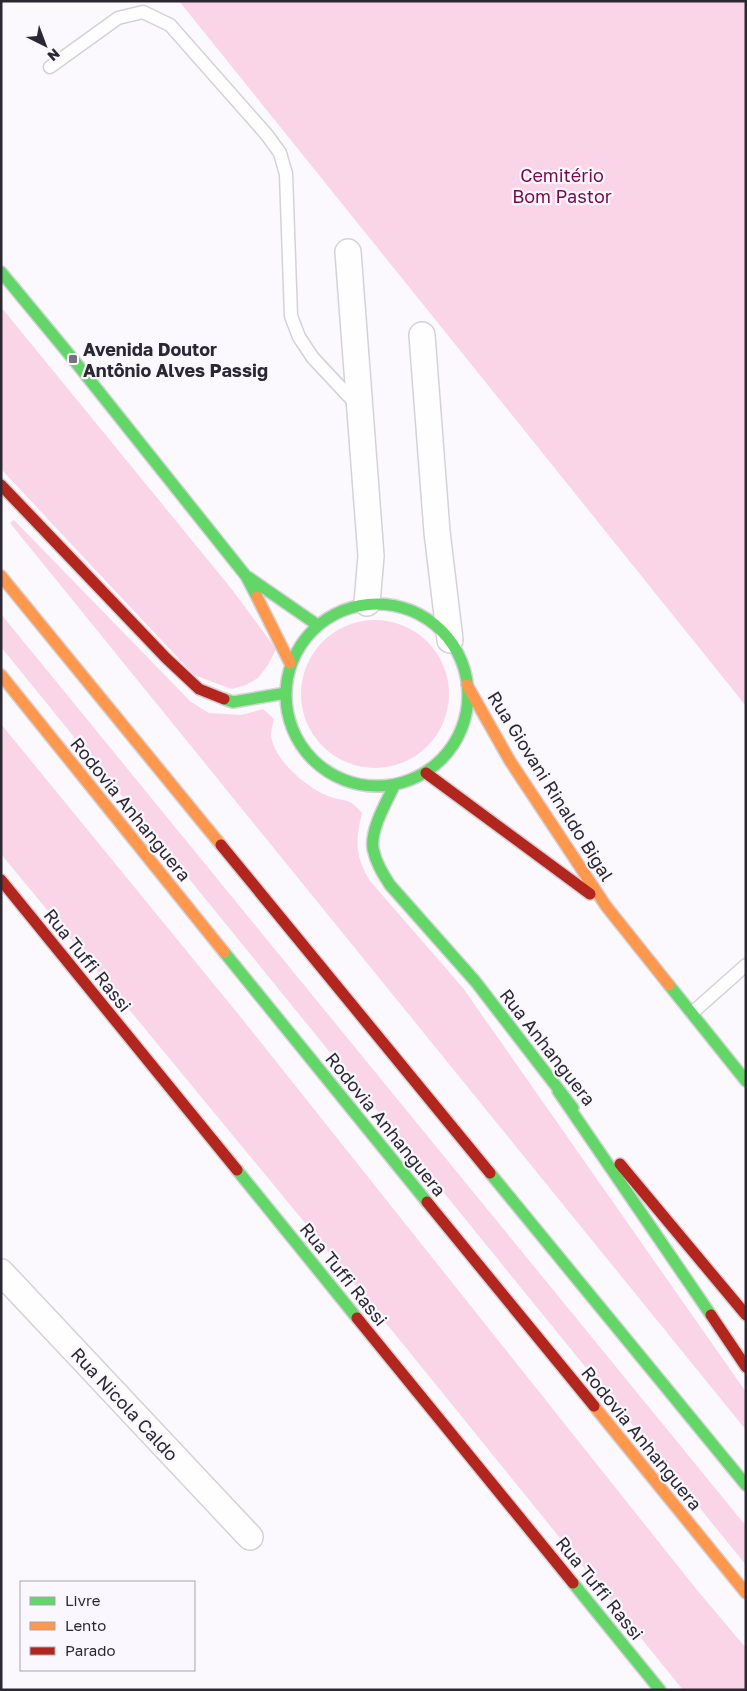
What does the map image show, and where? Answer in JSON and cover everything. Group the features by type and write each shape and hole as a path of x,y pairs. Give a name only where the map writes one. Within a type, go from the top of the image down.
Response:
{"main road":[{"path":"1,272 79,366 246,576 290,663"},
{"path":"1,485 166,658 199,689 233,702 286,693"},
{"path":"1,576 746,1485"},
{"path":"246,576 316,624"},
{"path":"367,603 398,605 427,618 450,640 461,661 467,685 466,710 459,735 446,756 426,773 408,783 394,786 360,785 330,773 306,753 291,725 286,693 290,663 301,642 316,624 342,608 367,603"},
{"name":"Rodovia Anhanguera","path":"1,675 746,1593"},
{"name":"Rua Giovani Rinaldo Bigal","path":"467,685 510,761 606,906 746,1081"},
{"name":"Rua Giovani Rinaldo Bigal","path":"426,773 606,906"},
{"name":"Rua Anhanguera","path":"394,786 376,827 373,848 379,867 390,886 474,981 558,1091 746,1314"},
{"name":"Rua Tuffi Rassi","path":"2,882 660,1690"},
{"path":"558,1091 746,1367"}],"street":[{"path":"348,252 371,556 367,603"},
{"path":"422,336 437,532 450,640"},
{"name":"Rua Nicola Caldo","path":"1,1272 250,1537"}],"lane":[{"path":"50,67 118,18 143,12 170,25 268,135 280,153 286,174 291,316 298,337 313,358 360,408"},
{"path":"692,1013 746,965"}],"green space":[{"name":"Cemitério Bom Pastor","path":"179,1 746,1 746,706"},
{"path":"1,307 230,587 276,649 268,665 258,678 246,685 232,689 194,675 1,469"},
{"path":"14,520 191,702 209,713 241,715 263,709 274,719 271,735 273,744 284,763 292,772 320,792 350,802 358,808 362,813 358,832 359,856 370,881 463,988 746,1392 746,1430 10,523"},
{"path":"1,614 746,1526 746,1565 1,647"},
{"path":"375,620 403,626 427,642 443,666 449,694 443,722 427,746 403,762 375,768 347,762 323,746 307,722 301,694 307,666 323,642 347,626"},
{"path":"1,724 239,1015 697,1590 746,1648 746,1690 683,1690 305,1223 1,854"}],"traffic: fast":[{"path":"1,272 246,576 257,597"},
{"path":"248,577 316,624"},
{"path":"386,604 412,611 428,619 447,637 461,660 468,686 468,695 468,704 461,730 453,746 435,765 428,771 403,782 386,786 368,786 342,779 326,771 301,746 293,730 288,713 286,686 293,660 301,644 326,619 342,611 359,606 386,604"},
{"path":"224,699 233,702 286,693"},
{"path":"394,786 379,817 374,834 374,854 382,872 390,885 475,981 573,1108"},
{"path":"224,952 427,1202"},
{"path":"669,985 746,1081"},
{"path":"558,1091 711,1315"},
{"path":"237,1170 357,1318"},
{"path":"490,1173 746,1485"},
{"path":"573,1583 660,1690"}],"traffic: slow":[{"path":"1,576 221,845"},
{"path":"257,597 290,663"},
{"path":"1,675 224,952"},
{"path":"467,685 510,761 606,906 669,985"},
{"path":"594,1406 746,1593"}],"traffic: jam":[{"path":"1,485 166,658 199,689 224,699"},
{"path":"426,773 590,894"},
{"path":"221,845 490,1173"},
{"path":"1,880 237,1170"},
{"path":"620,1164 746,1315"},
{"path":"427,1202 594,1406"},
{"path":"711,1315 746,1367"},
{"path":"357,1318 573,1583"}],"place":[{"name":"Avenida Doutor Antônio Alves Passig","path":"73,359"}]}
